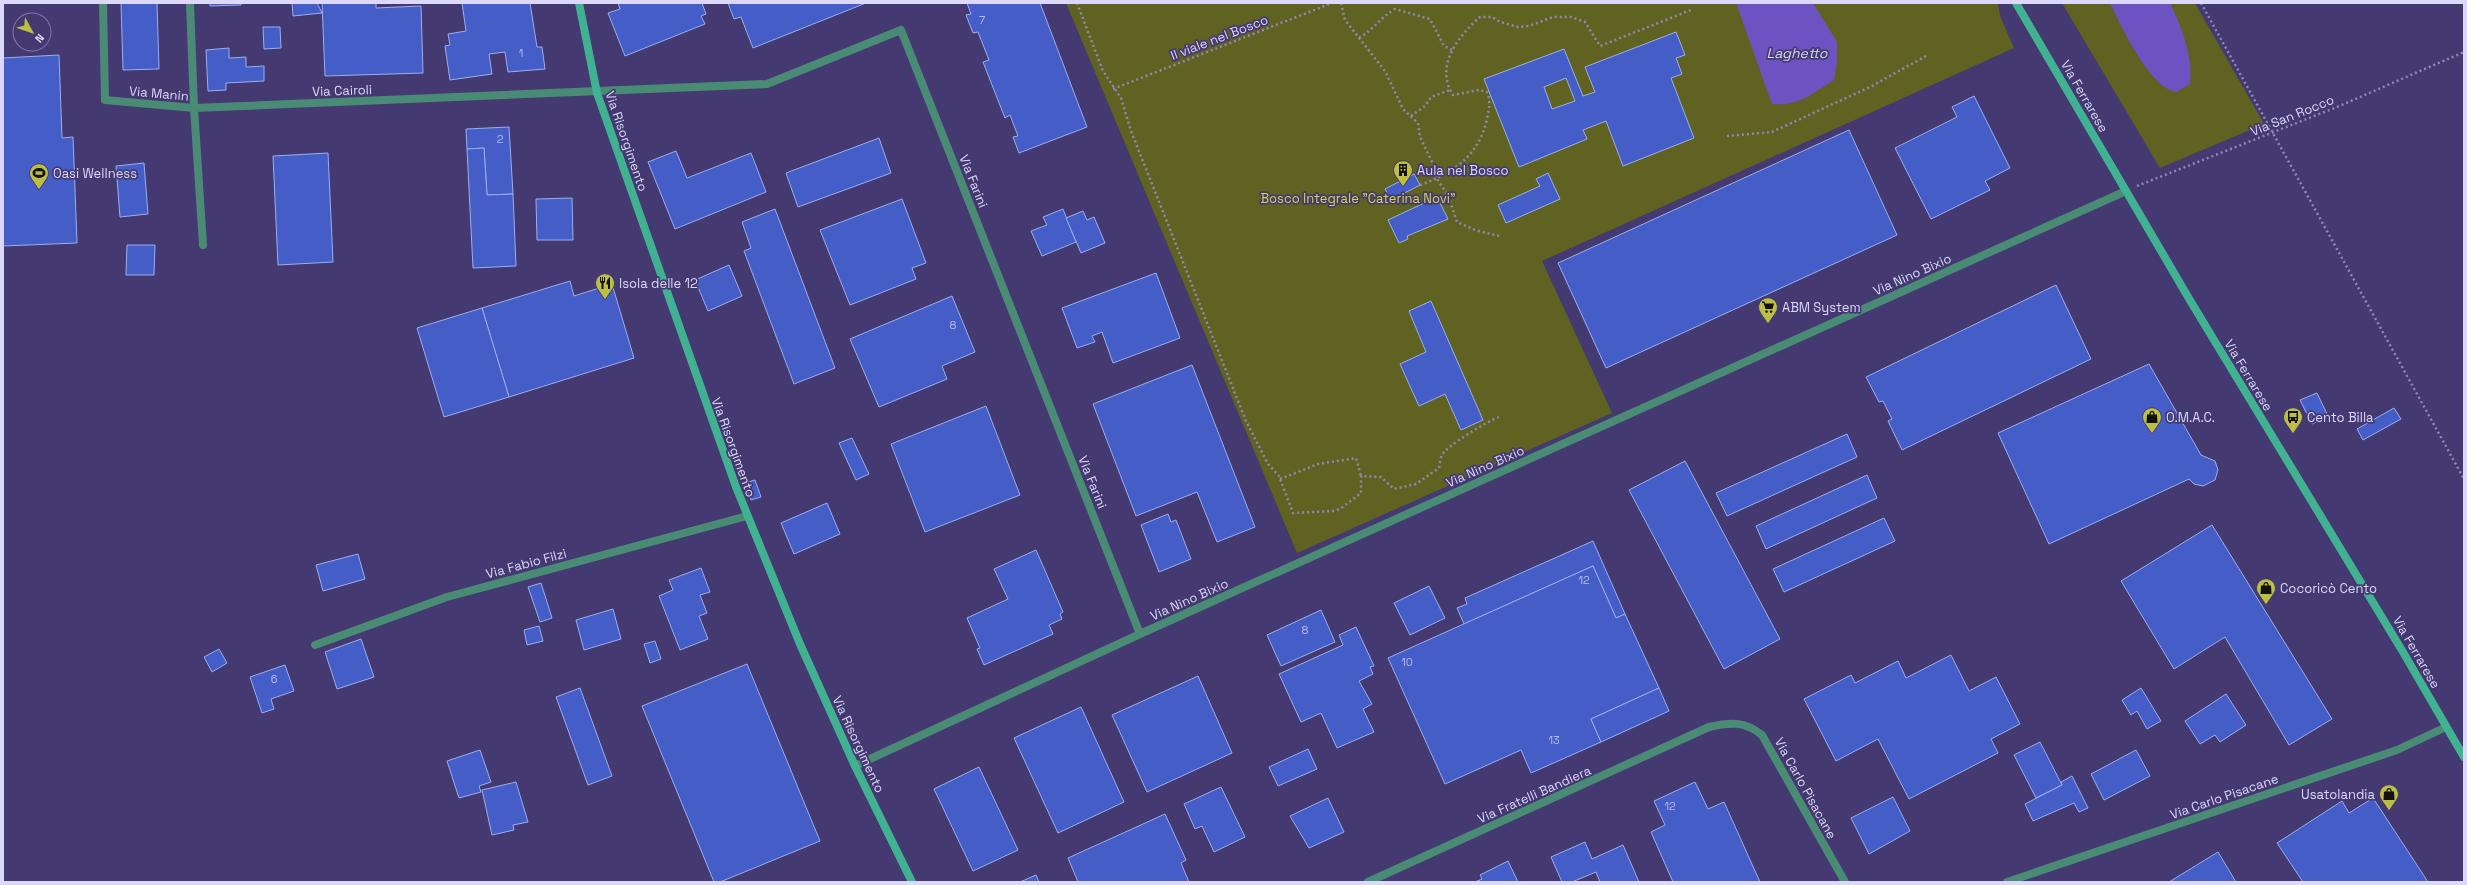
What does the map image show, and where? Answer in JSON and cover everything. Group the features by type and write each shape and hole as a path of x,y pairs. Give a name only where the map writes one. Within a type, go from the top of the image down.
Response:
{"street":[{"name":"Via Manin","path":"103,3 105,100 194,108 204,245"},
{"path":"190,3 194,108"},
{"name":"Via Risorgimento","path":"579,3 597,93 747,516 800,644 855,766 912,882"},
{"name":"Via Ferrarese","path":"2016,3 2126,191 2464,758"},
{"name":"Via Farini","path":"597,93 767,84 901,30 1140,634"},
{"name":"Via Cairoli","path":"194,108 597,93"},
{"name":"Via Nino Bixio","path":"855,766 1140,634 2126,191"},
{"name":"Via Fabio Filzi","path":"315,645 447,597 747,516"},
{"name":"Via Carlo Pisacane","path":"1709,727 1736,723 1747,725 1762,735 1844,882"},
{"name":"Via Fratelli Bandiera","path":"1368,882 1709,727"},
{"name":"Via Carlo Pisacane","path":"2007,882 2397,750 2446,727"}],"path":[{"path":"1077,3 1103,71 1113,89 1121,98 1131,131 1246,421 1268,464 1280,479 1293,513 1313,513 1340,509 1361,493 1361,476 1356,458 1318,464 1280,479"},
{"name":"Il viale nel Bosco","path":"1113,89 1332,3"},
{"path":"1341,3 1345,20 1385,71 1403,109 1418,123 1420,138 1433,164 1437,179 1448,195 1457,222 1475,230 1499,236"},
{"path":"2201,3 2464,480"},
{"path":"1359,38 1370,32 1381,18 1396,9 1430,19 1444,46 1452,50"},
{"path":"1420,185 1437,179 1460,166 1472,152 1486,124 1490,102 1487,92 1479,90 1452,95 1447,64 1457,41 1480,17 1492,17 1500,22 1518,27 1529,26 1553,17 1571,17 1585,22 1600,46 1691,10"},
{"name":"Via San Rocco","path":"2126,191 2274,133 2464,52"},
{"path":"1727,136 1772,132 1870,87 1926,56"},
{"path":"1411,116 1425,106 1431,98 1450,90"},
{"path":"1361,476 1381,477 1394,489 1416,484 1440,468 1442,455 1448,448 1487,420 1498,417"}],"green space":[{"name":"Bosco Integrale \"Caterina Novi\"","path":"1066,3 1998,3 2000,16 2014,48 1542,261 1612,413 1297,553"},
{"path":"2062,3 2195,3 2264,124 2160,168"}],"water":[{"name":"Laghetto","path":"1736,3 1813,3 1837,42 1837,62 1834,80 1798,101 1772,104"},
{"path":"2110,3 2170,3 2186,42 2190,63 2190,84 2176,92 2166,88 2156,79 2146,68 2137,54"}],"building":[{"path":"121,3 157,3 159,69 123,70"},
{"path":"210,3 241,3 241,5 210,6"},
{"path":"292,3 317,3 322,13 293,16"},
{"path":"322,3 376,3 376,8 421,6 423,73 325,76"},
{"path":"462,3 530,3 537,47 542,47 545,69 508,72 505,52 489,54 492,74 450,80 445,46 450,45 448,34 466,31"},
{"path":"618,3 702,3 706,14 701,16 705,24 625,56 608,13 620,9"},
{"path":"728,3 866,3 753,48 741,17 734,19"},
{"path":"967,3 1040,3 1087,127 1019,153 1013,137 1018,136 1010,115 1005,118 983,62 989,60 978,32 973,33 966,15 971,14"},
{"path":"263,27 280,27 281,48 264,49"},
{"path":"1676,32 1685,55 1676,58 1682,74 1671,78 1694,138 1623,166 1606,121 1583,130 1587,139 1519,167 1484,79 1564,49 1583,96 1595,92 1585,67","holes":["1566,78 1575,101 1552,109 1544,87"]},
{"path":"229,48 229,58 246,57 246,67 264,66 264,81 226,83 226,90 208,91 206,50"},
{"name":"Oasi Wellness","path":"59,55 62,138 73,137 77,243 3,246 3,58"},
{"path":"1974,96 2010,168 1985,181 1990,190 1931,219 1895,148 1957,117 1952,107"},
{"path":"509,127 513,194 487,195 484,148 467,149 466,129"},
{"path":"1849,130 1897,235 1606,368 1558,263"},
{"path":"879,138 891,173 798,207 786,173"},
{"path":"484,148 487,195 513,194 516,266 473,268 467,149"},
{"path":"676,151 687,178 751,153 766,192 675,229 648,162"},
{"path":"328,153 333,262 278,265 273,156"},
{"path":"144,163 148,214 120,217 116,166"},
{"path":"1548,173 1560,199 1506,223 1498,205 1540,186 1536,179"},
{"name":"Aula nel Bosco","path":"1414,174 1420,185 1391,200 1385,189"},
{"path":"1437,197 1448,219 1407,236 1408,239 1399,243 1388,220"},
{"path":"572,198 573,240 537,240 536,199"},
{"path":"902,199 926,263 912,268 916,279 850,305 820,230"},
{"path":"775,209 835,368 794,384 744,251 751,248 742,222"},
{"path":"1063,209 1076,242 1042,256 1031,231 1047,225 1043,217"},
{"path":"1083,211 1087,220 1094,217 1105,243 1081,253 1066,218"},
{"path":"127,245 155,245 154,275 126,275"},
{"path":"729,265 742,296 708,311 695,280"},
{"path":"1156,273 1180,338 1113,363 1102,332 1092,336 1095,342 1077,348 1062,308"},
{"path":"570,281 574,296 612,284 634,358 509,397 482,308"},
{"path":"2056,285 2091,359 1902,450 1888,421 1892,419 1883,401 1879,402 1866,377"},
{"path":"952,296 975,352 942,366 947,379 879,407 850,339"},
{"path":"1431,301 1483,420 1461,430 1445,394 1419,406 1400,364 1426,352 1409,311"},
{"path":"482,308 509,397 444,417 417,328"},
{"path":"2149,364 2201,455 2215,461 2218,470 2215,480 2203,486 2194,484 2189,479 2049,544 1998,433"},
{"path":"1192,365 1255,527 1217,542 1197,492 1136,516 1093,404"},
{"path":"2317,393 2328,416 2312,424 2300,400"},
{"path":"986,406 1020,495 925,532 891,444"},
{"path":"2394,408 2401,419 2363,440 2357,429"},
{"path":"1847,434 1857,457 1727,516 1716,493"},
{"path":"852,438 869,474 856,480 839,443"},
{"path":"1685,461 1780,639 1724,669 1629,490"},
{"path":"1867,475 1877,498 1766,549 1756,526"},
{"path":"755,480 761,497 751,500 745,483"},
{"path":"827,503 840,534 794,554 781,523"},
{"path":"1168,514 1171,522 1176,520 1191,559 1159,572 1141,525"},
{"path":"1884,518 1895,541 1784,592 1773,569"},
{"path":"2212,525 2332,719 2289,745 2225,637 2174,669 2121,581"},
{"path":"1593,541 1625,614 1616,618 1593,566 1464,624 1457,608 1467,604 1465,598"},
{"path":"1036,550 1063,612 1060,614 1062,619 1049,625 1053,634 984,665 977,649 980,648 967,618 1008,599 994,569"},
{"path":"358,554 365,579 323,591 316,565"},
{"path":"1593,566 1616,618 1625,614 1659,688 1591,719 1601,742 1531,773 1521,750 1445,784 1388,658"},
{"path":"701,568 710,592 700,595 707,613 699,616 708,639 680,650 659,596 673,590 669,580"},
{"path":"541,583 552,618 540,622 528,587"},
{"path":"1429,586 1445,618 1410,635 1394,603"},
{"path":"613,609 621,639 584,650 576,620"},
{"path":"1321,610 1335,642 1281,666 1267,635"},
{"path":"539,626 543,641 527,645 524,630"},
{"path":"1356,627 1374,666 1370,667 1373,674 1359,681 1372,704 1363,709 1374,732 1337,748 1321,713 1301,722 1279,674 1343,645 1339,635"},
{"path":"361,639 374,677 337,689 325,652"},
{"path":"655,641 661,659 650,663 644,644"},
{"path":"219,649 227,663 212,672 204,657"},
{"path":"1951,655 1969,691 1996,677 2020,724 1991,739 1998,753 1909,799 1878,739 1836,761 1804,699 1851,675 1855,683 1898,661 1906,678"},
{"path":"747,664 820,841 720,882 714,882 642,706"},
{"path":"285,665 294,691 271,699 274,709 262,713 250,677"},
{"path":"1198,676 1232,753 1147,792 1112,715"},
{"path":"580,688 612,776 588,785 556,697"},
{"path":"1659,688 1669,711 1601,742 1591,719"},
{"path":"2141,688 2161,721 2147,729 2137,711 2131,715 2122,700"},
{"path":"2226,694 2246,725 2220,742 2215,735 2200,744 2185,721"},
{"path":"1081,707 1124,802 1058,833 1014,738"},
{"path":"2040,742 2062,785 2036,798 2014,755"},
{"path":"1308,749 1317,769 1278,786 1269,767"},
{"path":"480,750 491,782 479,786 481,792 459,798 447,761"},
{"path":"2136,750 2150,776 2104,800 2091,774"},
{"path":"979,767 1018,850 973,871 934,789"},
{"path":"2072,776 2088,808 2079,812 2074,803 2033,821 2025,804 2062,785 2061,782"},
{"path":"516,782 528,822 513,825 514,830 492,835 482,790"},
{"path":"1695,782 1708,809 1724,802 1760,882 1673,882 1651,832 1665,825 1654,801"},
{"path":"1221,787 1245,837 1214,852 1202,826 1195,829 1184,804"},
{"path":"1893,797 1910,831 1869,854 1851,818"},
{"path":"1328,798 1344,832 1309,848 1290,816"},
{"path":"2373,798 2428,882 2303,882 2277,843 2342,801 2349,813"},
{"path":"1165,814 1186,860 1181,863 1189,882 1078,882 1068,858"},
{"path":"1585,842 1592,859 1623,845 1639,882 1600,882 1596,872 1572,882 1562,882 1551,857"},
{"path":"2218,852 2236,882 2169,882"},
{"path":"1508,861 1518,882 1475,882 1482,879 1480,875"},
{"path":"1036,875 1039,882 1020,882"}],"place":[{"name":"Aula nel Bosco","path":"1403,187"},
{"name":"Oasi Wellness","path":"39,190"},
{"name":"Isola delle 12","path":"605,300"},
{"name":"ABM System","path":"1768,324"},
{"name":"O.M.A.C.","path":"2152,434"},
{"name":"Cento Billa","path":"2293,434"},
{"name":"Cocoricò Cento","path":"2266,605"},
{"name":"Usatolandia","path":"2389,811"}]}
